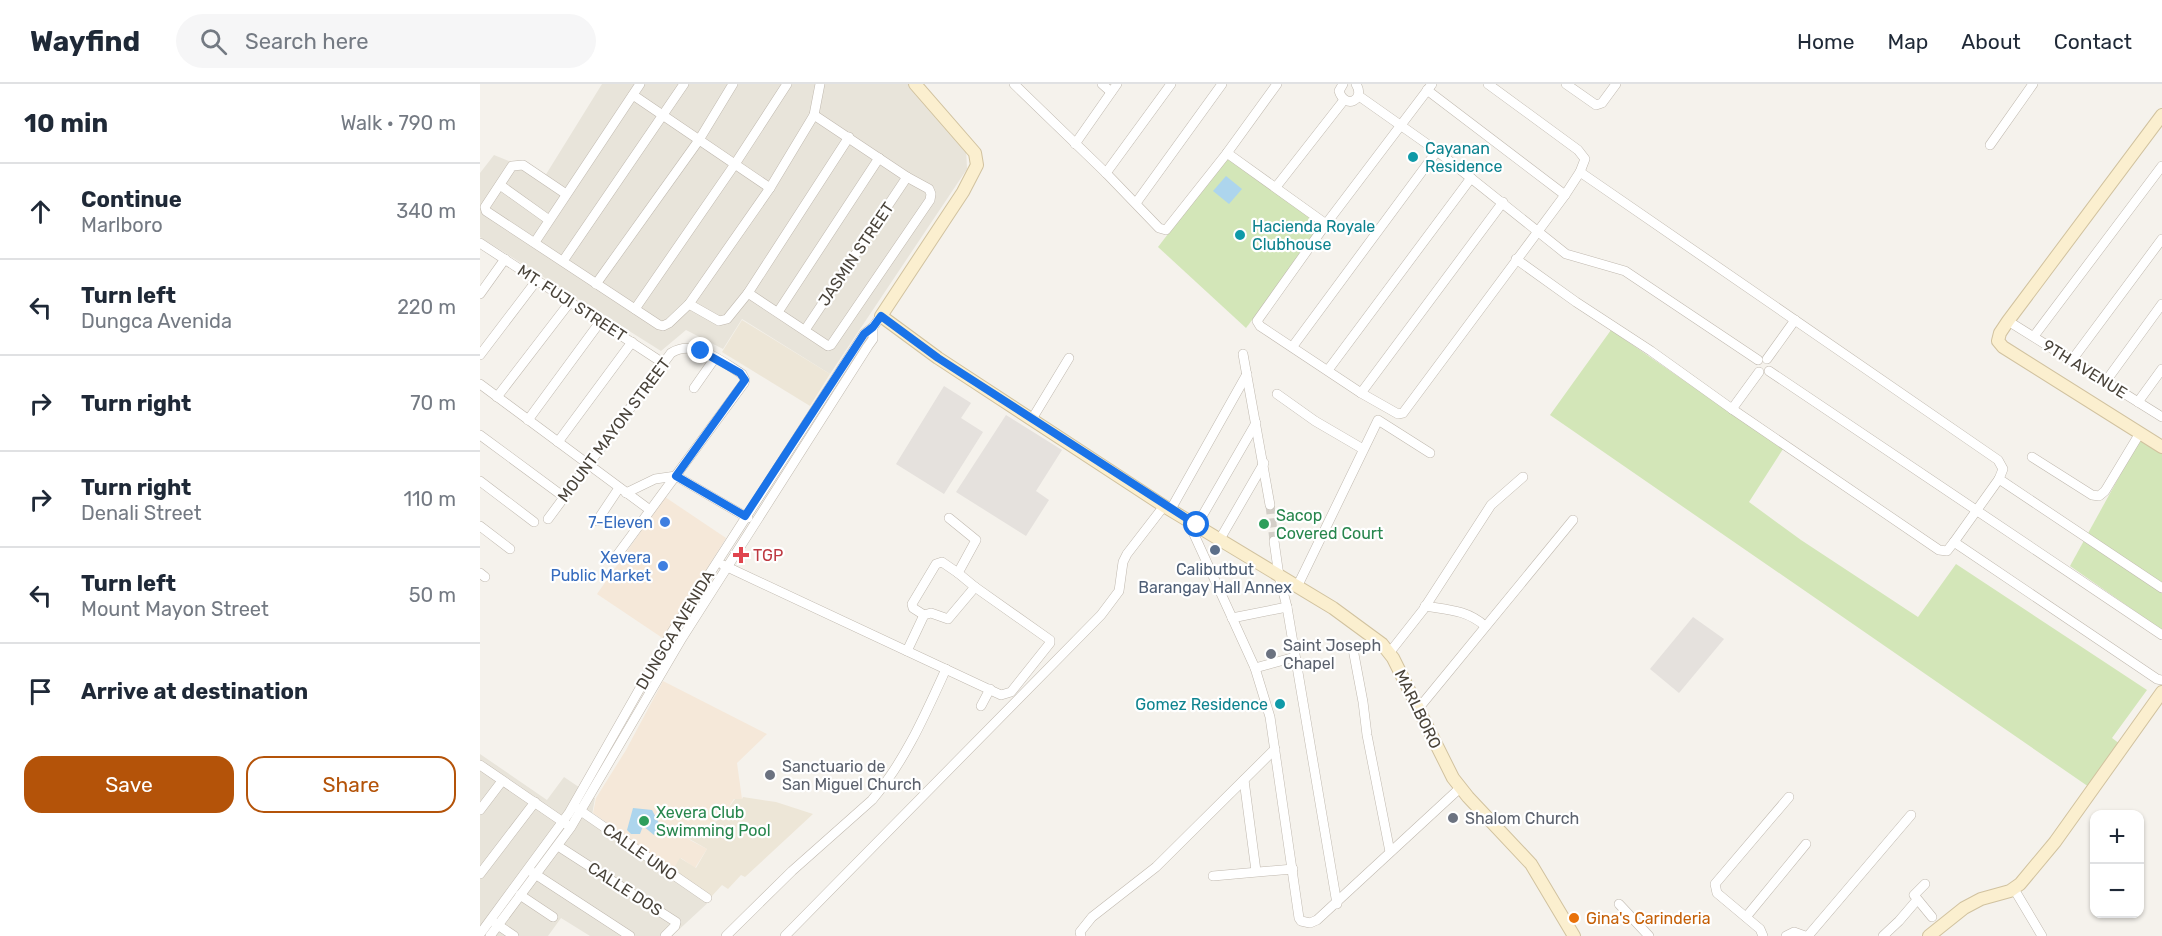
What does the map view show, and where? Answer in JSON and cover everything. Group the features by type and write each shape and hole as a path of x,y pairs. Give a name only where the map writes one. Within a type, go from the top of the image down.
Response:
{"street":[{"path":"535,242 640,84"},
{"path":"563,261 684,84"},
{"path":"596,284 699,140 733,84"},
{"path":"635,309 735,165 787,84"},
{"path":"566,194 523,165 518,164 512,166 485,207 486,211 663,326 689,304 770,188 814,115 820,84"},
{"path":"881,316 963,192 977,165 975,153 915,84"},
{"path":"1014,84 1106,172 1159,228 1166,230 1227,153 1277,84"},
{"path":"1075,144 1114,88 1102,84"},
{"path":"1106,172 1171,84"},
{"path":"1136,203 1222,84"},
{"path":"1356,84 1359,96"},
{"path":"1488,84 1583,154 1585,159 1580,172 1564,195 1403,413 1395,413 1361,393 1260,326 1257,321 1326,224 1430,87 1564,195"},
{"path":"1566,84 1596,105 1602,103 1616,84"},
{"path":"1990,145 2033,84"},
{"path":"1340,85 1339,91 1344,100"},
{"path":"633,95 770,188"},
{"path":"1344,100 1352,101 1359,96"},
{"path":"1359,96 1437,151 1566,254 1625,271 1763,360"},
{"path":"1276,187 1344,100"},
{"path":"748,293 828,346 832,344 930,200 932,194 929,189 907,177 814,115"},
{"path":"2162,115 2008,321 1998,338 2000,345 2162,447"},
{"path":"689,304 723,321 748,293 849,137"},
{"path":"1293,346 1437,151"},
{"path":"1227,153 1326,224"},
{"path":"778,312 879,158"},
{"path":"2034,336 2162,166"},
{"path":"1516,259 1651,351 1732,410 1939,550 1947,551 1999,479 2003,469 1998,460 1580,172"},
{"name":"JASMIN STREET","path":"805,330 907,177"},
{"path":"1328,370 1471,178"},
{"path":"500,185 549,220"},
{"path":"1361,393 1503,202"},
{"path":"2072,360 2162,239"},
{"name":"MT. FUJI STREET","path":"480,243 663,363"},
{"path":"480,294 505,259"},
{"path":"480,355 537,280"},
{"path":"497,397 570,302"},
{"path":"2106,381 2162,304"},
{"name":"DUNGCA AVENIDA","path":"480,934 520,895 531,872 558,846 567,824 672,632 864,334 881,316"},
{"name":"MARLBORO","path":"881,316 938,358 1168,508 1333,608 1382,644 1390,652 1460,788 1532,864 1574,936"},
{"path":"1795,320 1756,367 2162,634"},
{"name":"9TH AVENUE","path":"2008,321 2162,417"},
{"path":"528,420 600,322"},
{"name":"DUNGCA AVENIDA","path":"576,808 727,566 873,339 873,327"},
{"path":"558,442 632,342"},
{"name":"MOUNT MAYON STREET","path":"548,519 671,353 682,349 697,349 742,374 745,380 676,476"},
{"path":"1243,354 1270,505"},
{"path":"694,388 715,358"},
{"path":"1032,419 1069,358"},
{"path":"2138,402 2162,369"},
{"path":"1732,410 1764,371"},
{"path":"785,936 1101,615 1119,591 1123,562 1127,554 1168,508 1247,374"},
{"path":"480,384 622,491 651,510"},
{"path":"1277,394 1315,421 1363,449"},
{"path":"1297,587 1378,420 1430,453"},
{"path":"1256,423 1192,522 1255,668 1270,717 1301,921 1310,923 1317,920 1337,904 1460,788"},
{"path":"2032,457 2096,497 2105,490 2140,433"},
{"path":"480,435 564,497"},
{"path":"1220,539 1264,463"},
{"path":"618,554 676,476"},
{"path":"597,521 622,491 655,479 676,476 756,522"},
{"path":"1390,652 1425,606 1491,505 1523,477"},
{"path":"1999,479 2162,588"},
{"path":"480,481 534,522"},
{"path":"948,518 977,542 958,573"},
{"path":"1418,709 1573,520"},
{"path":"480,526 510,549"},
{"path":"1274,541 1337,904"},
{"path":"1953,542 2157,679 2162,680"},
{"path":"715,562 1001,694 1011,692 1050,643 1047,638 942,562 936,564 912,604 913,608 924,615 931,613 948,619 975,587"},
{"path":"1425,606 1464,612 1478,619 1485,626"},
{"path":"1232,618 1287,607"},
{"path":"907,651 924,615"},
{"path":"1353,649 1390,852"},
{"path":"1255,668 1295,657"},
{"path":"726,936 882,789 905,755 946,669"},
{"path":"981,706 990,689"},
{"path":"1929,936 1964,908 1981,899 2014,889 2055,842 2162,692"},
{"path":"1080,936 1080,932 1092,917 1156,867 1275,749"},
{"path":"480,765 567,824"},
{"path":"1244,780 1256,871"},
{"path":"480,810 502,781"},
{"path":"1763,936 1760,929 1717,893 1715,884 1789,797"},
{"path":"480,874 535,802"},
{"name":"CALLE UNO","path":"576,808 707,898"},
{"path":"1786,936 1794,932 1806,936 1911,815"},
{"name":"DUNGCA AVENIDA","path":"490,936 494,922 567,824"},
{"path":"1746,917 1806,844"},
{"name":"CALLE DOS","path":"558,846 676,922 665,936"},
{"path":"1213,876 1293,868"},
{"path":"531,872 630,936"},
{"path":"1925,884 1914,895 1932,917"},
{"path":"2014,889 2042,936"},
{"path":"520,895 553,917"},
{"path":"1883,936 1917,900"},
{"path":"1619,904 1649,936"},
{"path":"494,922 514,936"}],"shaded area":[{"path":"602,84 913,84 966,148 967,169 830,374 742,319 723,349 686,330 661,351 480,237 480,173 494,155 545,176"},
{"path":"742,320 830,374 810,406 722,352"},
{"path":"944,386 971,403 961,418 983,432 944,494 896,464"},
{"path":"1006,415 1062,450 1036,491 1049,500 1026,536 956,492"},
{"name":"Xevera Public Market","path":"665,497 726,538 664,639 597,594"},
{"path":"1693,617 1724,639 1679,693 1650,669"},
{"path":"663,681 767,734 737,763 742,799 734,799 721,818 708,825 692,825 686,838 707,849 695,868 681,858 673,869 593,813 596,798 626,750"},
{"path":"480,754 547,800 564,777 595,798 592,815 712,899 672,936 590,936 561,918 548,936 480,936"},
{"path":"743,797 776,802 813,814 745,877 741,875 728,889 722,885 711,897 673,869 680,858 696,868 707,849 686,837 693,825 709,826 721,818 735,799"}],"green space":[{"path":"1231,152 1326,223 1246,328 1158,247"},
{"path":"1611,330 1783,449 1749,502 1801,540 1918,617 1956,564 2147,690 2112,738 2120,744 2089,787 1550,415"},
{"path":"2141,437 2162,450 2162,630 2070,566"}],"water":[{"path":"1226,176 1242,189 1229,204 1213,191"},
{"name":"Xevera Club Swimming Pool","path":"633,808 652,810 660,825 654,835 643,826 640,834 631,834 627,830"}],"tunnel":[{"path":"1270,505 1274,541"}],"place":[{"name":"Cayanan Residence","path":"1413,157"},
{"name":"Hacienda Royale Clubhouse","path":"1240,235"},
{"name":"7-Eleven","path":"665,522"},
{"name":"Sacop Covered Court","path":"1264,524"},
{"name":"Calibutbut Barangay Hall Annex","path":"1215,550"},
{"name":"TGP","path":"741,555"},
{"name":"Xevera Public Market","path":"663,566"},
{"name":"Saint Joseph Chapel","path":"1271,654"},
{"name":"Gomez Residence","path":"1280,704"},
{"name":"Sanctuario de San Miguel Church","path":"770,775"},
{"name":"Shalom Church","path":"1453,818"},
{"name":"Xevera Club Swimming Pool","path":"644,821"},
{"name":"Gina's Carinderia","path":"1574,918"}],"route":[{"path":"701,351 740,373 745,380 676,476 745,516 864,334 881,316 938,358 1164,506 1197,525"}]}
